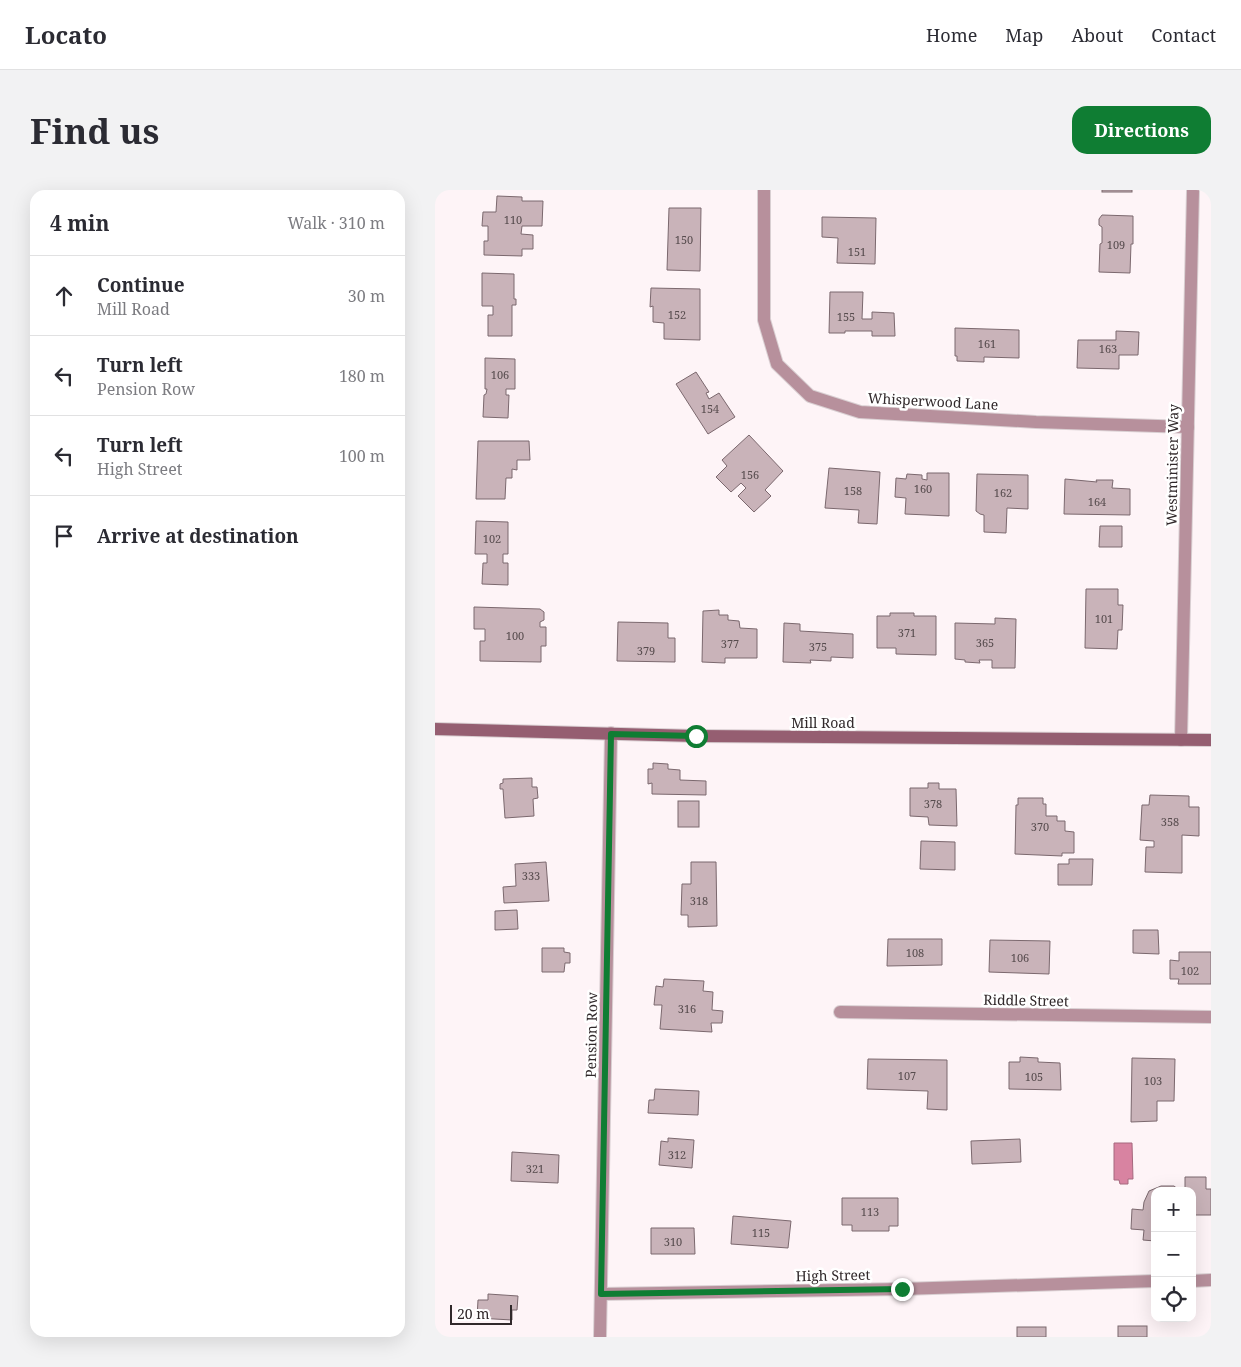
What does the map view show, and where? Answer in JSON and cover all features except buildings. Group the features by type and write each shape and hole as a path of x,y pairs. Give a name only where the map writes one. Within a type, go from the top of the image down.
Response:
{"street":[{"name":"Whisperwood Lane","path":"764,190 764,320 777,364 810,396 860,412 1036,422 1188,427"},
{"name":"Westminister Way","path":"1181,740 1193,190"},
{"name":"Mill Road","path":"435,729 611,734 1211,740"},
{"name":"Pension Row","path":"600,1337 611,734"},
{"name":"Riddle Street","path":"841,1012 1211,1017"},
{"path":"1196,1281 1211,1280"},
{"name":"High Street","path":"601,1294 902,1289 1151,1282"}],"shaded area":[{"path":"1114,1143 1132,1143 1133,1179 1128,1179 1128,1184 1120,1184 1119,1180 1114,1180"}],"route":[{"path":"696,736 611,734 601,1294 902,1289"}]}
